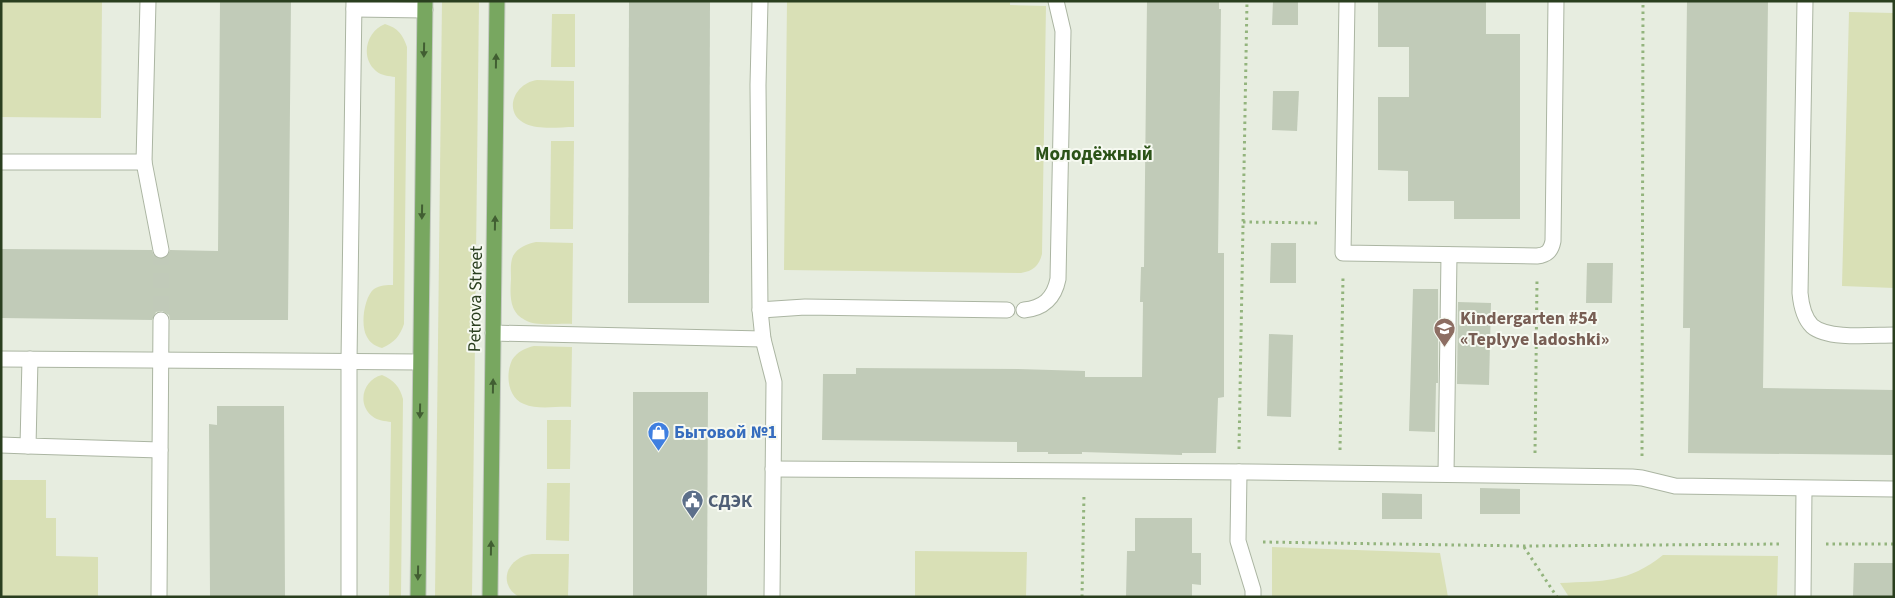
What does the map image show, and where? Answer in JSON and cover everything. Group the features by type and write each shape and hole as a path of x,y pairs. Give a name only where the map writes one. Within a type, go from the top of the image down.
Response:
{"main road":[{"name":"Petrova Street","path":"490,597 497,1"},
{"path":"418,597 425,6"}],"lane":[{"path":"148,1 144,162 161,250"},
{"path":"760,1 758,85 760,310 763,339 774,382 772,597"},
{"path":"1024,310 1034,309 1043,305 1051,298 1056,290 1058,280 1063,31 1056,1"},
{"path":"1347,1 1343,253 1538,256 1544,256 1549,252 1553,241 1556,1"},
{"path":"1805,1 1801,305 1806,318 1813,326 1823,332 1894,335"},
{"path":"349,597 349,362 354,5 425,6"},
{"path":"1,162 144,162"},
{"path":"1446,474 1449,255"},
{"path":"760,310 806,307 1007,310"},
{"path":"159,597 161,320"},
{"path":"494,333 763,339"},
{"path":"1,359 420,362"},
{"path":"28,446 30,359"},
{"path":"1,445 160,450"},
{"path":"773,469 1446,474 1642,478 1675,486 1894,489"},
{"path":"1239,472 1238,541 1253,590 1253,597"},
{"path":"1804,489 1804,597"}],"path":[{"path":"1239,472 1247,1"},
{"path":"1642,478 1643,1"},
{"path":"1243,222 1344,223"},
{"path":"1340,473 1343,253"},
{"path":"1534,476 1538,256"},
{"path":"1082,597 1085,471"},
{"path":"1238,541 1524,546 1894,544"},
{"path":"1524,546 1557,597"}],"green space":[{"path":"1,1 102,1 101,118 1,117"},
{"path":"442,1 479,1 472,597 435,597"},
{"path":"787,1 1010,1 1010,5 1046,6 1042,254 1035,267 1021,273 784,270"},
{"path":"1849,12 1894,13 1894,288 1842,286"},
{"path":"552,14 575,14 575,67 551,67"},
{"path":"385,24 399,32 407,47 404,324 396,339 382,348 373,344 368,339 364,326 364,312 368,298 374,289 393,285 395,77 383,75 376,71 371,66 367,52 367,45 373,32"},
{"path":"537,80 574,81 574,127 550,128 531,126 519,119 514,113 514,99 517,92 529,82"},
{"path":"551,141 574,141 573,229 550,229"},
{"path":"536,242 573,243 572,324 530,322 520,317 513,308 511,268 513,256 520,248"},
{"path":"534,346 572,347 571,407 529,406 514,397 509,385 509,372 512,360 522,351"},
{"path":"382,375 396,384 403,399 401,597 389,597 391,422 379,420 372,416 364,405 363,398 364,392 371,381"},
{"path":"547,420 571,420 570,469 547,469"},
{"path":"1,480 46,480 46,518 56,518 56,556 98,557 98,597 1,597"},
{"path":"547,483 570,483 569,541 546,540"},
{"path":"1272,547 1440,553 1448,597 1272,597"},
{"path":"915,551 1027,552 1026,597 915,597"},
{"path":"532,554 569,554 568,597 519,597 512,591 508,585 507,578 511,565 524,556"},
{"path":"1663,555 1778,556 1777,597 1569,597 1560,583 1615,579 1638,571"}],"building":[{"path":"220,1 291,1 288,320 170,320 169,315 162,311 156,312 152,320 1,318 1,249 152,250 154,256 162,259 167,257 170,250 218,251"},
{"path":"629,1 710,1 709,303 628,303"},
{"path":"1147,1 1219,1 1219,9 1221,9 1218,253 1224,253 1224,397 1218,398 1216,453 1182,453 1182,455 1082,452 1082,454 1048,454 1048,452 1017,452 1017,442 822,440 823,374 856,374 856,368 1018,369 1085,371 1085,377 1142,377 1143,302 1140,302 1141,267 1144,267"},
{"path":"1273,1 1298,1 1298,25 1272,25"},
{"path":"1378,1 1486,1 1486,34 1520,34 1520,219 1454,219 1454,201 1408,201 1408,171 1378,170 1378,97 1409,97 1409,47 1378,47"},
{"path":"1687,1 1768,1 1763,388 1894,390 1894,455 1688,453 1690,328 1683,328"},
{"path":"1273,91 1299,91 1297,131 1272,130"},
{"path":"1271,243 1296,243 1296,283 1270,283"},
{"path":"1587,263 1613,263 1612,303 1586,303"},
{"path":"1413,289 1438,289 1438,383 1436,383 1435,432 1409,431"},
{"path":"1458,302 1491,303 1489,385 1457,384"},
{"path":"1269,334 1293,335 1291,417 1267,416"},
{"path":"633,392 708,392 707,597 633,597"},
{"path":"217,406 284,406 285,597 210,597 209,424 217,425"},
{"path":"1480,488 1520,489 1520,514 1480,514"},
{"path":"1382,493 1422,494 1422,519 1382,519"},
{"path":"1135,518 1192,518 1192,553 1201,553 1201,585 1192,584 1192,597 1126,597 1127,551 1135,551"},
{"path":"1854,563 1894,563 1894,597 1853,597"}],"tunnel":[{"path":"161,250 161,320"}],"place":[{"name":"Kindergarten #54 «Teplyye ladoshki»","path":"1444,347"},
{"name":"Бытовой №1","path":"658,451"},
{"name":"СДЭК","path":"692,520"}],"district":[{"name":"Молодёжный","path":"1094,153"}]}
